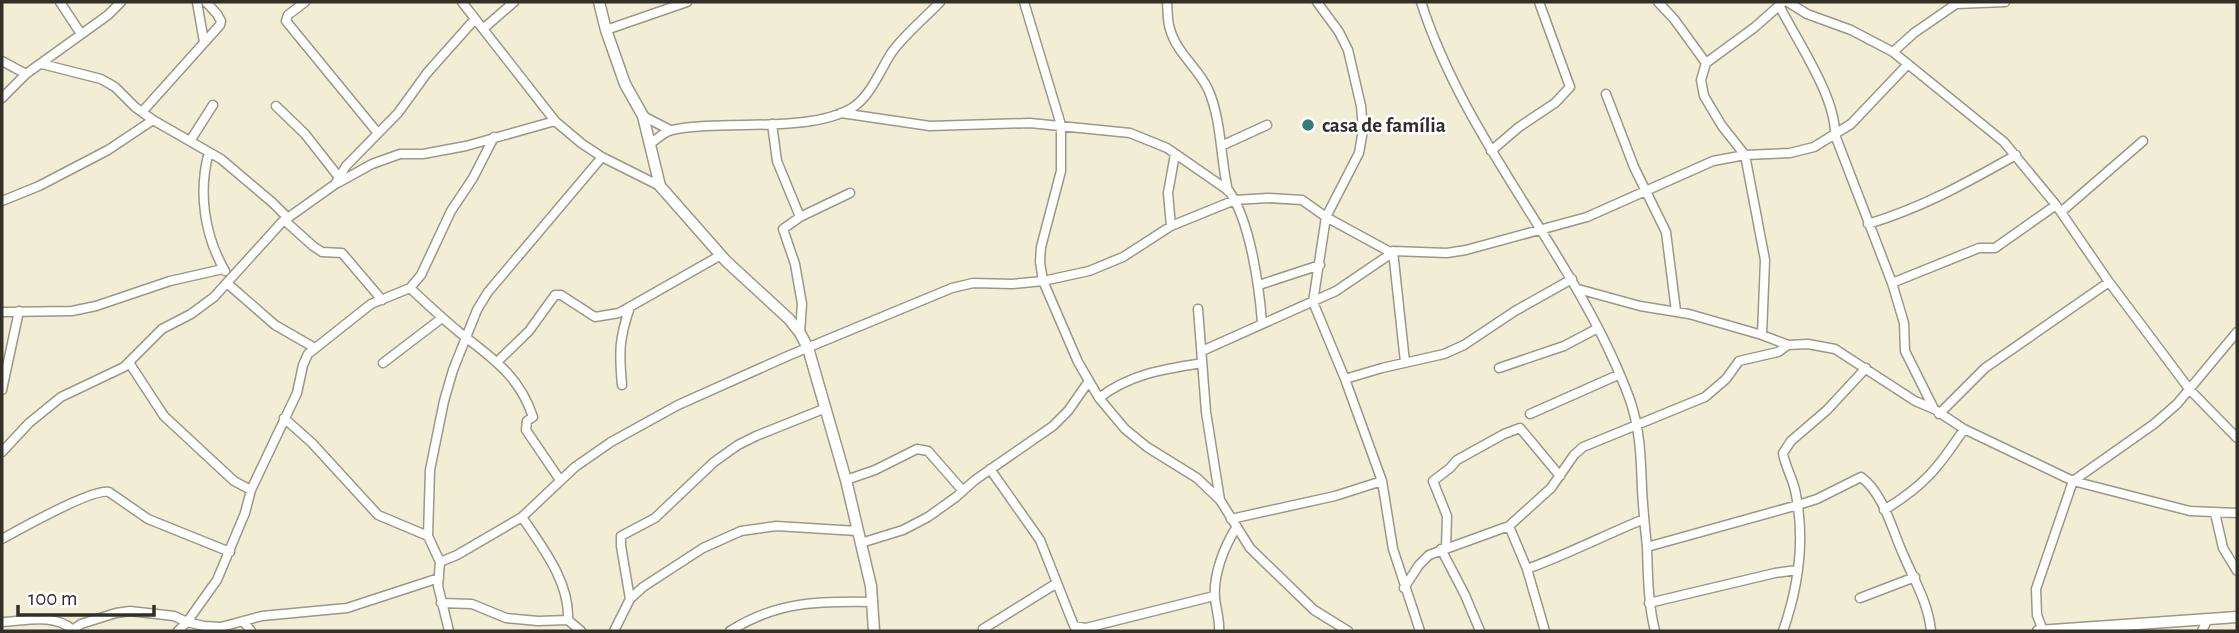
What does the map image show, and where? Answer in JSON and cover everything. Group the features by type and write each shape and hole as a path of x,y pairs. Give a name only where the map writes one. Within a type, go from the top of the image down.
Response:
{"street":[{"path":"60,2 81,34"},
{"path":"2,98 26,74 108,15 121,2"},
{"path":"186,2 194,2 205,41"},
{"path":"142,112 221,22 206,2"},
{"path":"305,2 288,15 286,22 377,132"},
{"path":"462,2 555,121 603,157 660,186 721,255 789,319 800,333 808,348 846,480 873,602 874,631"},
{"path":"484,28 514,2"},
{"path":"599,2 625,84 643,116 660,186"},
{"path":"606,30 687,2"},
{"path":"841,113 855,106 883,70 893,51 940,2"},
{"path":"1024,2 1061,125 1061,171 1041,247 1040,262 1043,282 1078,362 1099,398 1125,429 1147,447 1197,478 1220,500 1250,548 1314,610 1348,631"},
{"path":"1167,2 1170,28 1175,40 1207,87 1218,120 1221,161 1228,191"},
{"path":"1317,2 1339,32 1348,50 1361,106 1363,130 1359,153 1326,218 1313,302 1345,379 1382,481 1393,549 1420,631"},
{"path":"1421,2 1444,65 1491,151 1572,279 1598,328 1637,424 1649,603 1655,631"},
{"path":"1491,151 1519,127 1555,103 1570,87 1539,2"},
{"path":"1658,2 1674,19 1706,64"},
{"path":"1893,52 1914,33 1957,3 2005,2"},
{"path":"1762,335 1765,260 1745,155 1722,126 1704,96 1701,80 1706,64 1784,3"},
{"path":"1784,3 1851,30 1893,52 1987,127 2016,155 2058,208 2109,282 2190,390 2237,438"},
{"path":"1784,3 1827,99 1835,135 1892,283 1904,324 1905,351 1937,412"},
{"path":"334,185 346,166 398,113 427,73 475,19"},
{"path":"2,61 26,74"},
{"path":"41,64 101,79 115,87 153,120 209,152 273,203 285,219 313,246 322,252 342,253 382,300"},
{"path":"440,562 522,517 560,480 611,442 669,410 750,372 952,288 973,283 1043,282 1076,275 1106,265 1171,226 1235,200 1302,200 1326,218 1392,252 1447,253 1465,250 1587,217 1713,161 1745,155 1804,151 1835,135 1864,111 1908,64"},
{"path":"1606,94 1646,193 1666,232 1676,311"},
{"path":"190,141 213,105"},
{"path":"276,106 305,134 338,176"},
{"path":"650,144 670,130 772,124 841,113 930,126 1006,123 1061,125 1130,133 1175,153 1228,191 1235,200 1258,285 1262,322"},
{"path":"643,116 670,130"},
{"path":"2,201 39,186 108,150 153,120"},
{"path":"2,452 29,423 61,397 130,364 153,336 204,305 230,281 285,219 334,185 372,164 400,154 423,155 555,121"},
{"path":"772,124 777,161 800,217"},
{"path":"1221,146 1267,125"},
{"path":"178,631 217,580 245,513 251,490 297,393 308,354 371,304 410,288 421,275 450,211 478,170 494,138"},
{"path":"1892,283 1979,248 1995,248 2058,208 2143,141"},
{"path":"209,152 202,185 204,210 223,269 230,281 275,325 315,348"},
{"path":"1171,226 1169,179 1175,153"},
{"path":"1868,225 1939,198 2016,155"},
{"path":"449,631 441,603 440,562 428,536 430,470 444,401 466,337 488,292 603,157"},
{"path":"346,166 353,175"},
{"path":"800,333 802,304 795,264 783,230 800,217 850,192"},
{"path":"1202,351 1354,281 1392,252"},
{"path":"1392,252 1405,362"},
{"path":"498,361 529,331 555,295 561,295 595,317 619,313 721,255"},
{"path":"1258,285 1320,265"},
{"path":"2,312 72,311 96,306 170,281 223,269"},
{"path":"1345,379 1444,354 1464,345 1515,311 1572,279"},
{"path":"1937,412 1985,368 2109,282"},
{"path":"410,288 442,318 498,361 519,387 533,417 527,421 526,430 560,480"},
{"path":"1578,289 1640,306 1676,311 1788,345 1808,344 1835,349 1964,429 2073,481 2165,506 2215,513 2237,513"},
{"path":"622,386 620,336 630,307"},
{"path":"1198,309 1202,363 1220,500"},
{"path":"2,390 19,311"},
{"path":"383,363 442,318"},
{"path":"1499,368 1563,346 1598,328"},
{"path":"2237,332 2190,390 2154,424 2073,481 2036,589 2035,601 2041,631 2237,617"},
{"path":"1404,588 1429,555 1509,526 1551,488 1574,454 1583,447 1704,397 1726,379 1739,361 1777,352 1788,345"},
{"path":"1099,398 1137,375 1202,363"},
{"path":"130,364 164,416 234,481 251,490"},
{"path":"1783,631 1789,615 1797,570 1800,530 1795,487 1784,458 1786,448 1827,410 1866,368"},
{"path":"1530,414 1618,375"},
{"path":"861,543 915,524 963,491 1053,426 1068,411 1089,381"},
{"path":"630,599 621,536 656,518 714,462 738,446 826,408"},
{"path":"284,418 312,443 378,515 428,536"},
{"path":"1480,631 1443,548 1447,516 1433,481 1457,460 1520,428 1560,476"},
{"path":"1884,510 1932,475 1964,429"},
{"path":"846,480 875,470 917,449 923,449 963,491"},
{"path":"990,469 1040,540 1074,626 1101,628 1214,596"},
{"path":"1647,547 1817,499 1861,477 1871,487 1884,510 1925,603 1931,631"},
{"path":"1231,519 1335,496 1382,481"},
{"path":"2,538 73,502 104,490 148,519 230,552"},
{"path":"2215,513 2223,548 2237,571"},
{"path":"522,517 559,578 569,607 568,620"},
{"path":"1527,569 1583,548 1600,537 1644,519"},
{"path":"614,631 630,599 643,587 703,548 741,531 776,526 857,531"},
{"path":"1509,526 1527,569 1545,631"},
{"path":"1219,631 1214,596 1223,556 1229,538 1236,528"},
{"path":"1649,603 1776,572 1797,570"},
{"path":"1860,598 1914,577"},
{"path":"2,622 48,619 64,622 71,630 116,613 130,611 174,615 187,622 221,627 262,616 348,608 439,578"},
{"path":"983,629 1058,583"},
{"path":"730,631 753,619 800,603 873,602"},
{"path":"441,603 472,604 506,618 568,620 581,631"},
{"path":"2202,631 2207,620"},
{"path":"243,621 251,631"}],"place":[{"name":"casa de família","path":"1308,125"}]}
